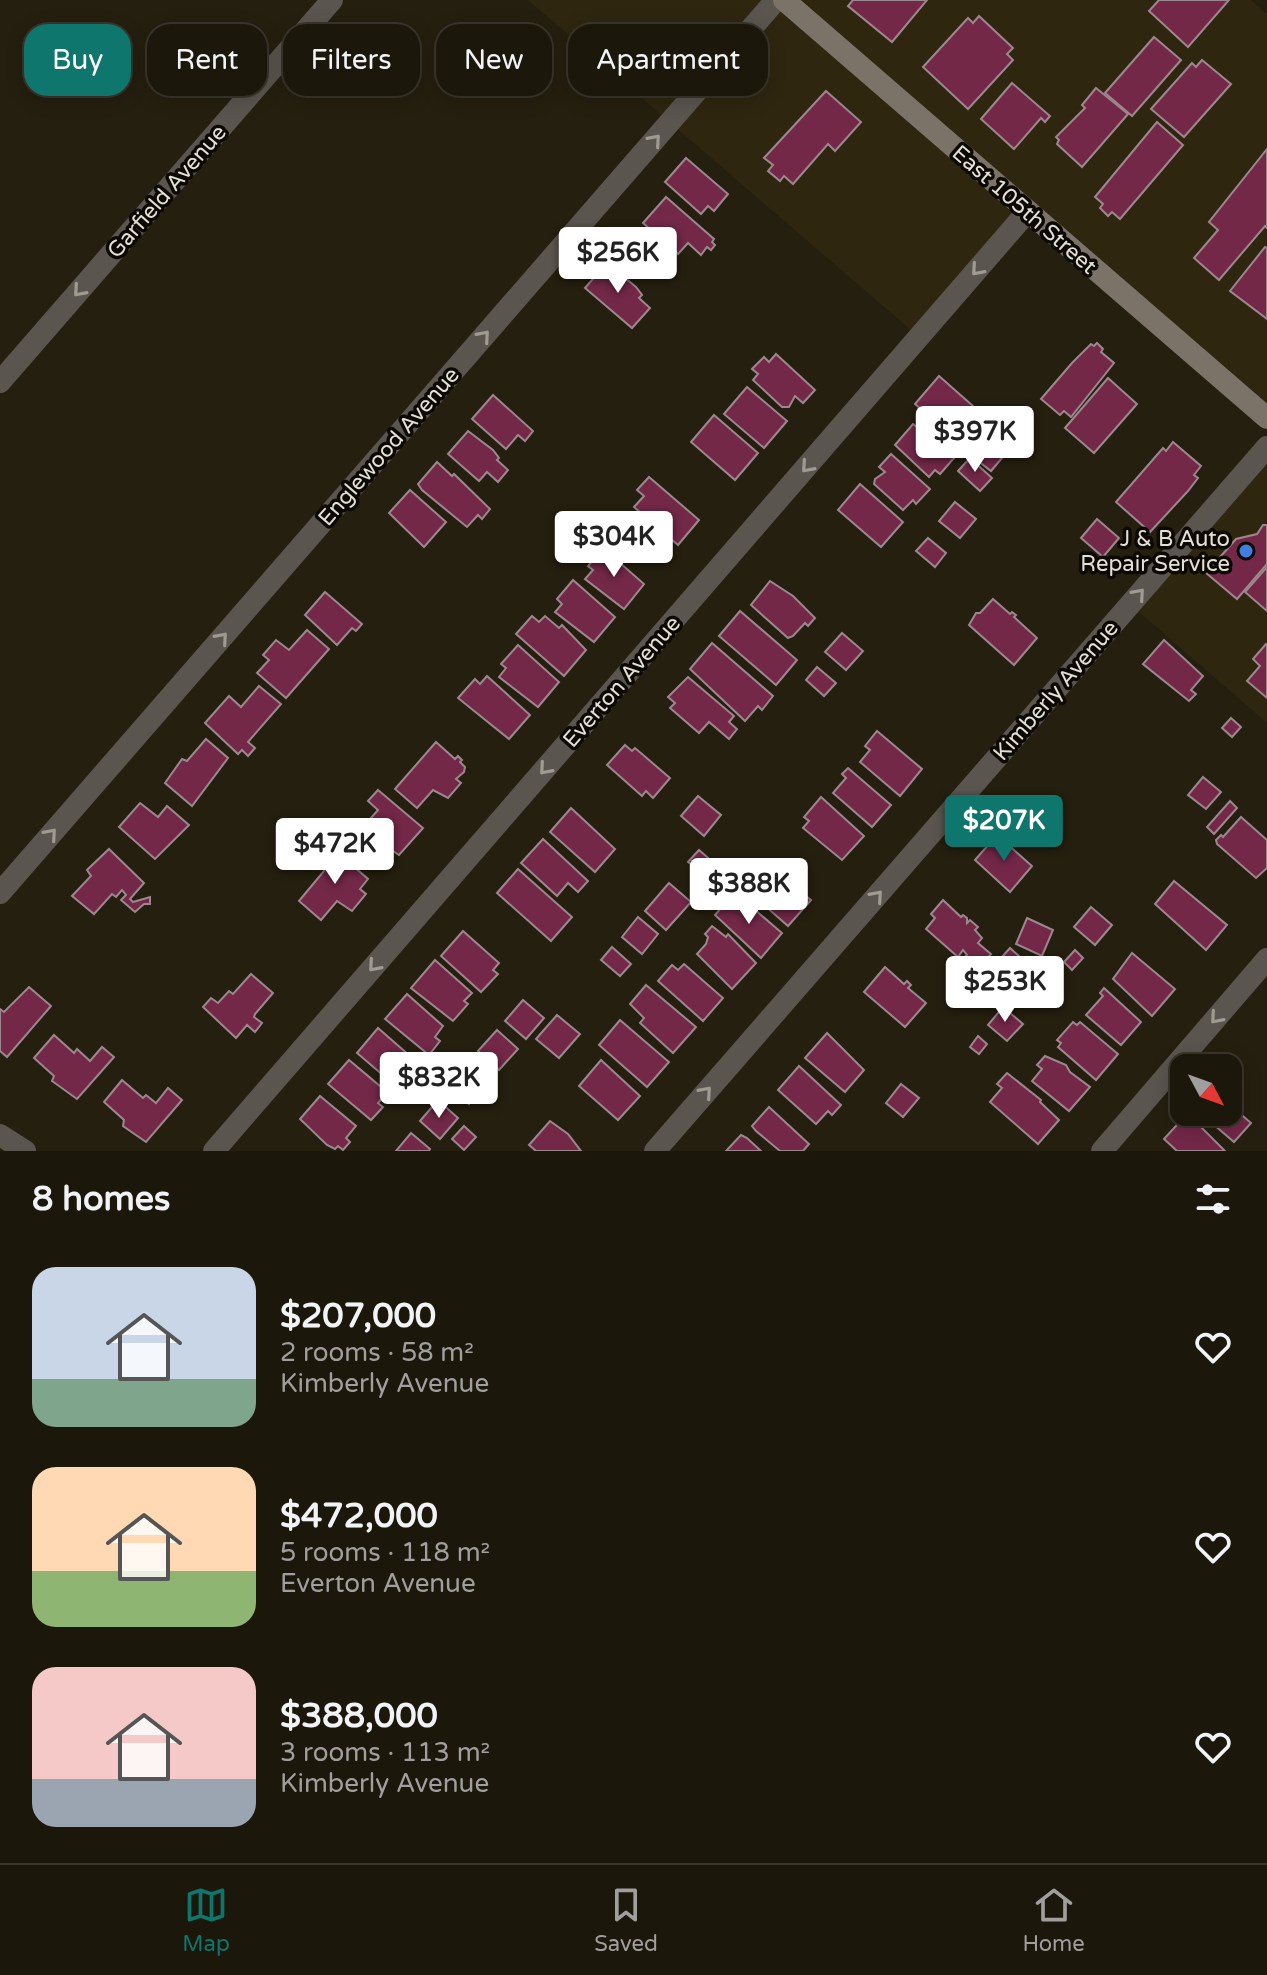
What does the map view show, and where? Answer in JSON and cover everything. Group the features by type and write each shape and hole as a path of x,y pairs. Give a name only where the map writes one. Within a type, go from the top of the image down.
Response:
{"main road":[{"name":"East 105th Street","path":"784,0 1267,418"}],"street":[{"name":"Garfield Avenue","path":"0,382 332,0"},
{"name":"Englewood Avenue","path":"0,893 776,0"},
{"name":"Everton Avenue","path":"214,1151 1028,211"},
{"name":"Kimberly Avenue","path":"655,1151 1267,447"},
{"path":"1102,1151 1267,959"},
{"path":"0,1135 25,1151"}],"shaded area":[{"path":"528,0 1251,0 1267,14 1267,418 1028,212 919,337 639,96 768,96 768,24 568,24 568,34"},
{"path":"1267,447 1267,723 1130,604"}],"building":[{"path":"853,0 927,0 892,42 848,6"},
{"path":"1159,0 1229,0 1188,47 1149,11"},
{"path":"979,16 1013,48 1007,54 1013,60 968,109 923,67 968,18 973,23"},
{"path":"1154,37 1181,60 1132,116 1105,93"},
{"path":"1202,60 1231,84 1184,137 1151,109 1192,63 1196,67"},
{"path":"1012,83 1050,116 1045,122 1041,118 1014,149 981,119"},
{"path":"1096,88 1128,114 1082,167 1057,144 1059,140 1056,137 1085,108 1082,105"},
{"path":"826,91 861,122 835,151 828,144 793,184 784,176 780,181 768,171 773,165 764,158"},
{"path":"1157,122 1183,145 1120,219 1112,212 1108,216 1100,208 1103,204 1095,197"},
{"path":"1267,149 1267,228 1265,226 1219,280 1194,258 1218,230 1209,222"},
{"path":"686,158 728,194 714,211 708,206 701,214 665,182"},
{"path":"666,197 714,239 712,242 715,245 711,250 707,247 701,255 688,243 678,254 643,223"},
{"path":"1267,248 1267,319 1230,291"},
{"path":"607,263 636,287 642,295 639,298 650,308 632,328 585,288"},
{"path":"1097,343 1103,349 1101,352 1114,363 1071,417 1064,411 1060,415 1041,399 1091,344 1094,346"},
{"path":"776,354 815,390 803,403 795,396 789,407 782,407 753,380 758,374 752,369 764,357 769,362"},
{"path":"939,376 990,421 983,429 980,427 973,434 961,424 951,435 915,404"},
{"path":"1108,378 1137,404 1094,453 1065,428"},
{"path":"747,387 787,421 764,448 724,414"},
{"path":"493,395 533,431 525,441 518,435 506,449 472,419"},
{"path":"714,415 758,453 735,480 691,442"},
{"path":"913,424 931,438 933,436 954,458 940,474 935,470 929,477 895,445"},
{"path":"468,431 493,450 499,458 497,460 508,470 498,482 487,472 479,481 448,454"},
{"path":"994,441 1007,452 991,471 977,460"},
{"path":"1173,442 1201,466 1194,475 1198,478 1150,532 1116,502 1163,448 1166,451"},
{"path":"891,454 930,489 916,504 913,500 903,510 874,484 875,479 885,472 879,467"},
{"path":"970,458 992,478 980,491 958,471"},
{"path":"437,462 490,509 482,519 478,515 467,527 422,490 418,484"},
{"path":"649,477 699,520 678,545 634,507 644,496 637,490"},
{"path":"860,484 903,522 881,547 838,510"},
{"path":"410,490 446,522 424,547 389,513"},
{"path":"955,502 976,519 960,538 939,521"},
{"path":"1097,519 1119,538 1103,557 1081,538"},
{"name":"J & B Auto Repair Service","path":"1263,525 1267,525 1267,564 1237,599 1206,573 1236,539 1257,534"},
{"path":"928,538 946,553 935,567 916,551"},
{"path":"603,548 644,584 624,609 585,579 593,570 588,566"},
{"path":"1267,567 1267,611 1245,592"},
{"path":"573,580 615,617 594,642 555,612 562,604 557,599"},
{"path":"770,581 793,596 815,618 788,638 751,605"},
{"path":"325,592 362,624 356,631 352,628 337,645 305,615"},
{"path":"993,599 1010,614 1016,615 1014,617 1037,638 1014,665 969,625 976,613 980,613"},
{"path":"740,611 797,660 776,685 719,636"},
{"path":"532,616 539,622 545,616 559,628 562,625 586,650 564,676 516,634"},
{"path":"307,630 329,649 286,698 257,673 269,660 263,655 276,640 289,650"},
{"path":"842,633 863,651 846,670 825,652"},
{"path":"1164,640 1203,676 1191,690 1196,694 1189,701 1143,664"},
{"path":"712,643 773,696 762,710 758,706 745,721 690,669"},
{"path":"1266,644 1267,698 1247,681 1260,666 1253,659"},
{"path":"518,645 559,682 538,707 499,677 506,668 501,664"},
{"path":"817,667 836,683 824,696 806,680"},
{"path":"487,676 530,715 509,739 458,698 475,679 480,684"},
{"path":"688,677 734,716 729,722 737,729 729,739 709,722 699,733 670,708 675,703 668,697"},
{"path":"259,686 281,704 248,742 255,748 248,756 242,750 238,754 205,723 229,696 241,707"},
{"path":"1231,718 1241,727 1232,737 1222,728"},
{"path":"877,731 922,769 900,796 860,762 870,750 865,746"},
{"path":"206,739 228,758 192,806 165,783 182,759 187,761"},
{"path":"436,742 455,759 458,756 462,760 464,772 456,779 461,783 448,798 433,790 417,808 395,789"},
{"path":"625,745 632,751 635,748 670,778 653,798 646,791 642,796 607,765"},
{"path":"848,768 891,805 872,827 833,793 846,778 842,774"},
{"path":"1203,777 1221,792 1206,809 1188,795"},
{"path":"378,790 423,828 399,855 385,846 369,865 347,845 378,810 368,801"},
{"path":"698,796 721,815 704,836 681,816"},
{"path":"821,797 864,836 842,860 803,828 809,821 804,817"},
{"path":"1230,801 1237,808 1214,834 1207,827"},
{"path":"140,803 158,817 167,806 189,825 155,859 119,827"},
{"path":"571,808 615,849 595,872 550,832"},
{"path":"1241,817 1267,840 1267,868 1256,878 1216,840 1221,835 1223,837"},
{"path":"997,835 1032,866 1010,892 975,860"},
{"path":"543,839 588,881 578,892 568,883 557,896 521,863"},
{"path":"330,846 368,879 360,889 366,894 352,911 337,901 321,920 299,901 329,865 320,858"},
{"path":"109,849 144,883 130,899 133,902 150,897 150,904 144,904 135,912 121,900 126,895 122,890 116,897 112,894 94,914 72,896 91,876 87,870"},
{"path":"699,850 714,863 704,875 688,862"},
{"path":"766,863 811,900 788,926 748,891 756,883 751,879"},
{"path":"518,869 572,917 551,941 497,893"},
{"path":"1174,881 1227,925 1206,950 1155,904"},
{"path":"669,883 691,902 666,930 645,911"},
{"path":"741,898 782,933 761,958 715,915 729,899 735,904"},
{"path":"943,900 961,917 967,918 967,923 970,920 978,927 975,930 982,938 978,943 991,954 976,972 962,960 967,955 963,950 958,957 926,929 935,918 931,914"},
{"path":"1091,907 1112,925 1095,945 1074,927"},
{"path":"638,917 658,934 642,954 622,937"},
{"path":"1027,918 1053,930 1042,956 1016,944"},
{"path":"712,926 726,937 728,934 756,963 732,989 697,954 706,944 708,937 705,934"},
{"path":"463,931 499,963 493,970 498,974 481,992 441,956"},
{"path":"612,947 631,964 620,976 601,960"},
{"path":"1010,948 1031,967 1014,986 993,967"},
{"path":"1075,950 1083,958 1072,970 1064,962"},
{"path":"1132,953 1175,989 1152,1016 1113,979"},
{"path":"435,960 472,993 464,1001 468,1004 453,1021 411,988"},
{"path":"684,964 723,998 703,1021 658,981 672,965 678,970"},
{"path":"885,967 904,984 907,981 911,985 908,988 926,1003 905,1027 864,992"},
{"path":"251,974 273,993 255,1014 254,1017 262,1023 255,1032 247,1025 236,1038 203,1007 211,998 218,1003 229,991 233,994"},
{"path":"646,985 696,1027 673,1053 640,1023 644,1018 630,1004"},
{"path":"29,987 51,1006 7,1057 0,1051 0,1009 4,1012"},
{"path":"1104,988 1141,1022 1121,1045 1086,1015 1103,996 1100,993"},
{"path":"407,994 443,1026 435,1037 440,1041 429,1055 385,1019"},
{"path":"523,1000 544,1018 526,1039 505,1021"},
{"path":"1003,1007 1023,1024 1007,1041 988,1025"},
{"path":"557,1015 580,1034 559,1058 536,1039"},
{"path":"620,1020 669,1062 647,1087 599,1045"},
{"path":"1073,1022 1077,1025 1080,1022 1118,1054 1096,1080 1058,1047 1061,1043 1057,1040"},
{"path":"378,1028 433,1076 412,1100 357,1053"},
{"path":"497,1030 518,1049 499,1070 478,1051"},
{"path":"827,1033 864,1070 845,1092 805,1058"},
{"path":"54,1035 74,1053 77,1049 90,1061 102,1047 114,1057 77,1099 52,1081 54,1076 34,1058"},
{"path":"978,1036 987,1044 979,1054 970,1047"},
{"path":"1045,1056 1066,1065 1070,1072 1090,1087 1069,1111 1032,1081 1042,1069 1037,1065"},
{"path":"349,1060 387,1092 378,1103 383,1107 371,1120 328,1084"},
{"path":"601,1060 640,1096 618,1120 579,1086"},
{"path":"466,1062 489,1081 469,1104 447,1086"},
{"path":"799,1066 841,1105 832,1115 828,1111 816,1124 778,1090"},
{"path":"1007,1073 1041,1100 1059,1120 1038,1144 990,1102 1002,1088 997,1084"},
{"path":"122,1080 143,1098 146,1095 156,1103 168,1088 182,1100 146,1142 123,1126 124,1120 104,1102"},
{"path":"901,1084 919,1098 903,1117 886,1103"},
{"path":"320,1096 356,1126 346,1138 350,1142 343,1150 327,1145 300,1119"},
{"path":"438,1100 458,1118 440,1139 420,1121"},
{"path":"769,1107 809,1144 803,1151 780,1151 752,1126"},
{"path":"1242,1115 1251,1123 1234,1142 1215,1126 1242,1126"},
{"path":"550,1121 568,1134 581,1151 536,1151 529,1145"},
{"path":"464,1126 476,1137 464,1150 452,1139"},
{"path":"1176,1126 1200,1126 1225,1151 1177,1151 1164,1139"},
{"path":"411,1133 430,1149 429,1151 396,1151"},
{"path":"741,1135 747,1138 761,1151 726,1151"}],"place":[{"name":"J & B Auto Repair Service","path":"1246,551"}]}
